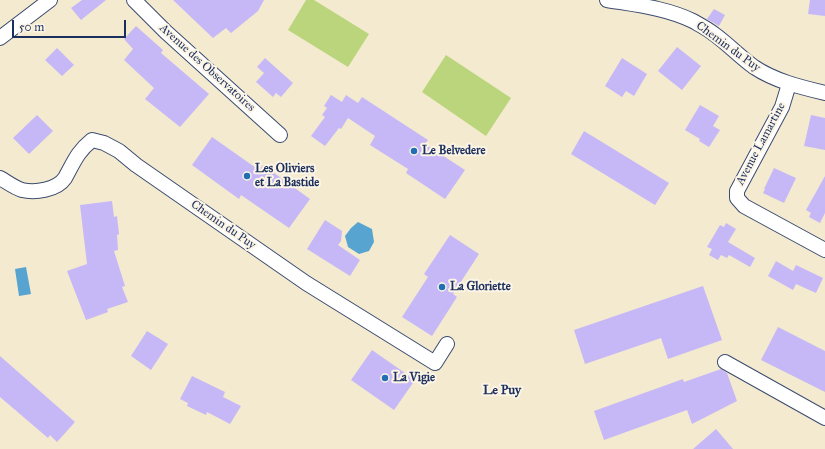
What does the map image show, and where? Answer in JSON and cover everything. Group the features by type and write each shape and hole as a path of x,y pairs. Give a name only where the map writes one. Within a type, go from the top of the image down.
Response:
{"street":[{"path":"0,38 50,0"},
{"name":"Avenue des Observatoires","path":"134,0 166,32 280,135"},
{"name":"Chemin du Puy","path":"607,0 652,7 675,13 712,33 754,67 771,77 790,84 825,93"},
{"name":"Avenue Lamartine","path":"790,84 782,106 737,191 737,198 744,206 825,250"},
{"name":"Chemin du Puy","path":"0,178 22,190 39,191 55,186 64,179 83,147 92,140 104,143 119,151 136,165 306,283 435,363 447,344"},
{"path":"725,362 825,418"}],"green space":[{"path":"306,0 314,0 369,34 348,67 288,30"},
{"path":"446,55 511,98 486,136 422,92"}],"water":[{"path":"358,222 372,229 374,242 369,251 359,254 348,247 345,236"},
{"path":"26,267 31,294 19,296 15,269"}],"building":[{"path":"82,0 106,0 81,20 71,8"},
{"path":"173,0 264,0 258,11 231,33 226,28 213,38"},
{"path":"810,0 825,0 825,16 808,14"},
{"path":"714,9 725,15 719,26 707,19"},
{"path":"136,26 163,50 161,53 209,94 180,127 145,99 154,88 124,60 133,49 124,39"},
{"path":"677,47 701,66 682,90 658,71"},
{"path":"57,48 74,65 62,76 45,60"},
{"path":"265,58 293,83 281,97 276,93 273,97 256,82 264,73 257,67"},
{"path":"622,58 647,74 634,96 626,91 622,97 605,86"},
{"path":"331,95 342,102 346,95 358,103 362,97 428,140 425,144 465,170 445,199 406,173 408,169 370,145 375,136 348,118 341,129 339,128 325,146 311,136 325,117 322,115 327,108 324,106"},
{"path":"700,105 719,116 713,126 720,130 709,147 699,141 700,139 685,130"},
{"path":"37,115 53,131 29,154 13,138"},
{"path":"811,115 825,118 825,150 804,146"},
{"path":"584,131 669,183 655,205 571,154"},
{"name":"Les Oliviers et La Bastide","path":"212,137 259,170 263,165 310,199 289,228 241,195 239,199 192,165"},
{"path":"774,168 796,178 784,203 763,193"},
{"path":"825,176 825,213 820,223 809,217 811,213 806,210"},
{"path":"112,201 114,217 117,216 119,234 117,235 118,250 114,251 125,286 122,287 128,302 107,309 108,312 86,320 67,271 87,264 80,205"},
{"path":"325,220 342,231 341,241 338,245 360,260 350,276 307,249"},
{"path":"726,223 736,229 728,242 755,258 750,267 729,255 727,258 721,255 718,260 709,255 712,249 707,247 720,225 724,227"},
{"name":"La Gloriette","path":"450,235 479,254 453,294 457,297 432,336 402,317 428,277 424,274"},
{"path":"776,261 793,271 796,265 823,278 816,293 796,284 793,290 768,276"},
{"path":"703,286 722,340 668,359 661,338 585,364 574,330"},
{"path":"778,327 825,351 825,392 761,360"},
{"path":"147,331 168,344 151,370 131,356"},
{"name":"La Vigie","path":"372,350 415,380 394,410 351,380"},
{"path":"0,356 75,422 57,442 50,435 48,438 0,397"},
{"path":"721,369 727,373 737,401 692,424 687,410 604,440 594,411 683,379 684,382"},
{"path":"192,376 225,392 223,397 241,406 230,424 207,412 206,415 187,406 188,403 180,399"},
{"path":"716,429 733,449 693,449"}],"place":[{"name":"Le Belvedere","path":"414,151"},
{"name":"Les Oliviers et La Bastide","path":"247,176"},
{"name":"La Gloriette","path":"442,287"},
{"name":"La Vigie","path":"385,378"}],"district":[{"name":"Le Puy","path":"502,391"}]}
